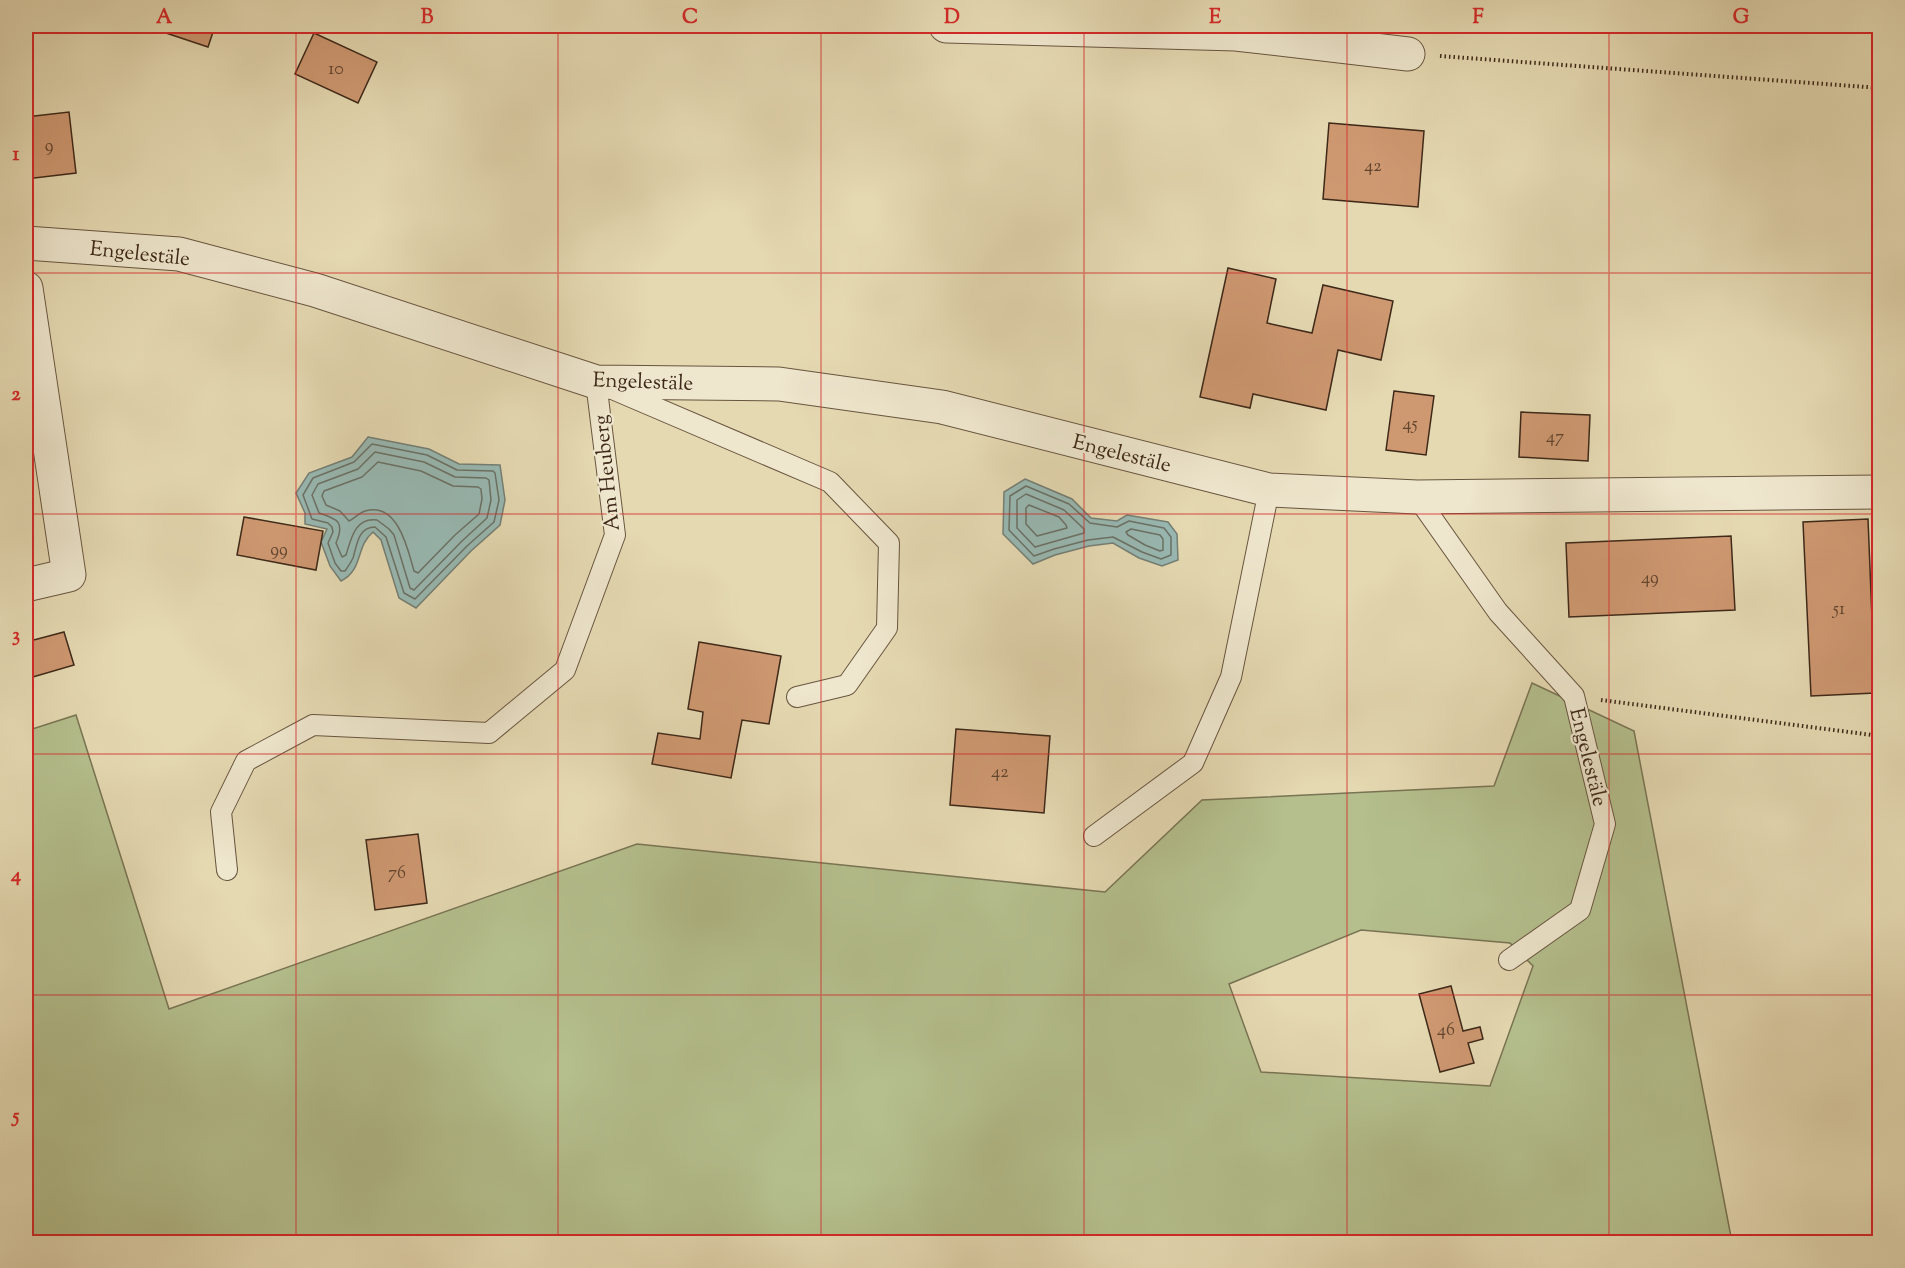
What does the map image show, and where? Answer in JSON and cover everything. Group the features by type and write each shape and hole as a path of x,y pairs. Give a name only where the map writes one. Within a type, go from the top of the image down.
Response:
{"street":[{"path":"946,26 1236,34 1408,54"},
{"name":"Engelestäle","path":"26,243 179,254 315,290 596,382 779,384 942,407 1269,490 1417,497 1880,492"},
{"path":"26,288 69,575 26,585"}],"lane":[{"name":"Am Heuberg","path":"596,382 830,482 889,543 887,628 847,685 797,698"},
{"name":"Am Heuberg","path":"227,870 221,812 246,761 313,725 489,733 565,670 615,535 596,382"},
{"path":"1094,836 1193,763 1231,677 1269,490"},
{"name":"Engelestäle","path":"1417,497 1498,612 1574,696 1605,824 1580,910 1509,960"}],"path":[{"path":"1408,54 1880,88"},
{"path":"1574,696 1880,736"}],"green space":[{"path":"1532,683 1634,731 1732,1242 26,1242 26,731 76,715 169,1009 637,844 1105,892 1202,800 1494,786","holes":["1361,930 1510,943 1533,966 1490,1086 1261,1072 1229,984"]}],"water":[{"path":"368,437 429,449 459,464 500,465 505,500 500,525 471,551 416,608 399,598 381,540 373,532 367,538 353,570 341,581 330,566 321,542 327,529 305,524 305,513 296,493 309,473 352,457"},
{"path":"1025,479 1072,499 1091,518 1117,521 1127,515 1168,522 1177,534 1178,560 1162,566 1139,558 1113,543 1089,546 1055,555 1033,564 1003,534 1004,492"}],"building":[{"path":"162,26 215,26 208,47 160,31"},
{"path":"314,33 377,62 358,103 295,74"},
{"path":"69,112 76,173 26,179 26,117"},
{"path":"1329,123 1424,131 1418,207 1323,199"},
{"path":"1228,268 1276,279 1267,323 1312,333 1323,285 1393,301 1381,360 1338,350 1326,410 1253,394 1250,408 1200,397"},
{"path":"1394,391 1434,396 1426,455 1386,450"},
{"path":"1521,412 1590,415 1588,461 1519,457"},
{"path":"244,517 323,531 316,570 237,555"},
{"path":"1868,519 1875,693 1811,696 1803,522"},
{"path":"1731,536 1735,610 1569,617 1566,543"},
{"path":"64,632 74,665 26,679 26,642"},
{"path":"699,642 781,656 769,724 742,720 731,778 652,764 658,733 700,739 703,712 688,709"},
{"path":"956,729 1050,736 1044,813 950,805"},
{"path":"418,834 427,903 375,910 366,840"},
{"path":"1451,986 1463,1031 1480,1027 1483,1039 1468,1043 1474,1063 1440,1072 1419,994"}]}
